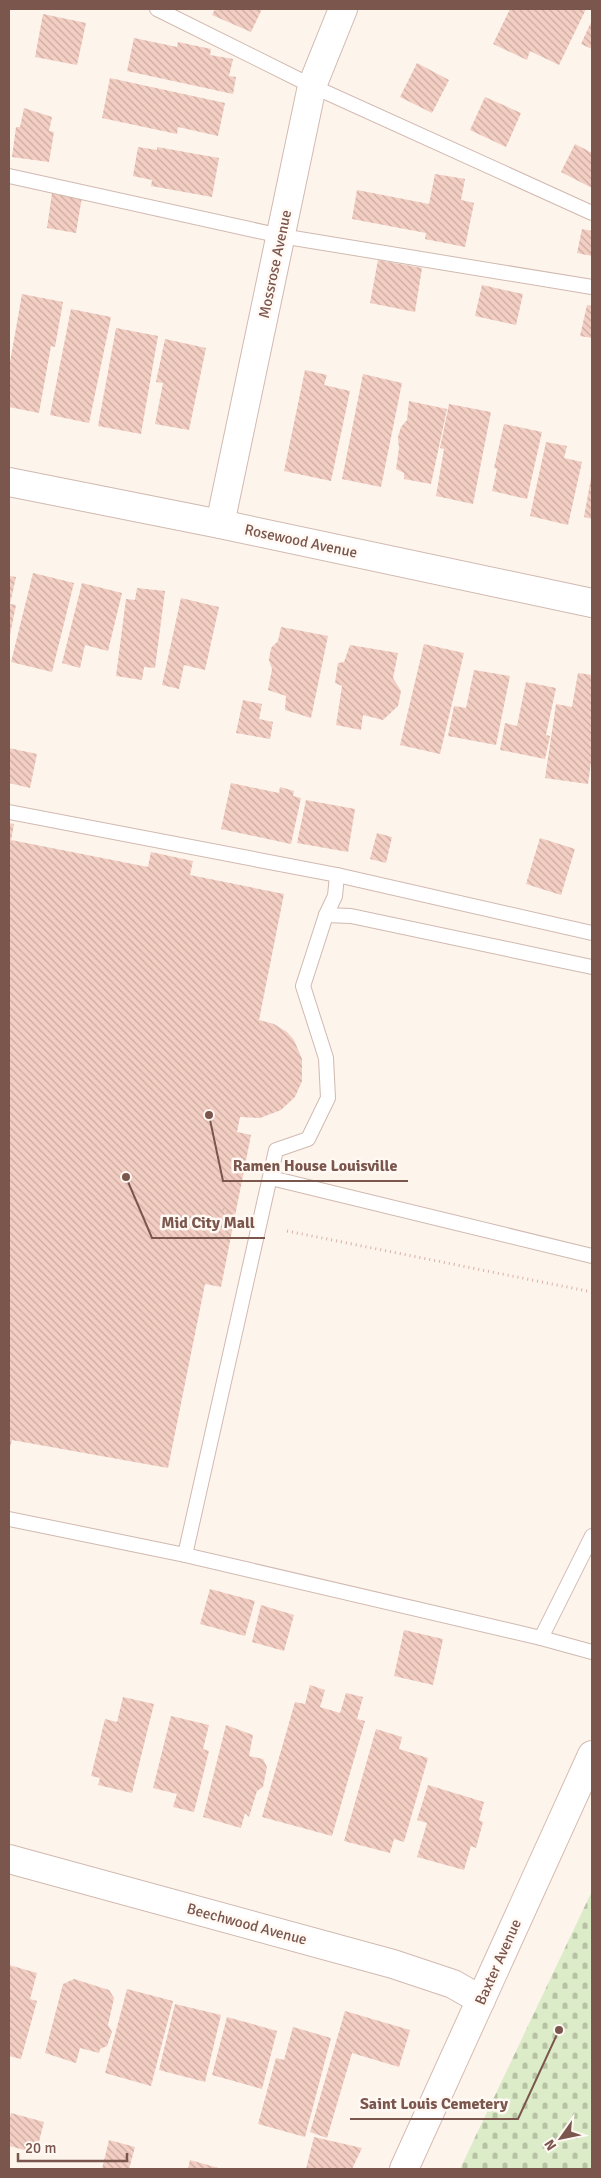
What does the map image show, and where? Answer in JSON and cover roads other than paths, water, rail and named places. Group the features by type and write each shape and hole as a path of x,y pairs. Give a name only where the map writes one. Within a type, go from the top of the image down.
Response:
{"street":[{"name":"Mossrose Avenue","path":"220,524 312,86 344,9"},
{"name":"Rosewood Avenue","path":"9,482 220,524 592,603"},
{"name":"Baxter Avenue","path":"404,2169 592,1755"},
{"name":"Beechwood Avenue","path":"9,1859 393,1964 453,1984 481,2000"}],"lane":[{"path":"158,9 312,86 592,213"},
{"path":"9,176 281,236 592,287"},
{"path":"9,812 337,875 592,933"},
{"path":"185,1556 276,1150 308,1139 328,1098 326,1058 302,986 326,916 335,896 337,875"},
{"path":"326,916 351,916 592,967"},
{"path":"271,1178 592,1256"},
{"path":"9,1519 185,1556 540,1638 592,1652"},
{"path":"540,1638 592,1536"}],"place":[{"name":"Ramen House Louisville","path":"209,1115"},
{"name":"Mid City Mall","path":"126,1177"},
{"name":"Saint Louis Cemetery","path":"559,2030"}]}
